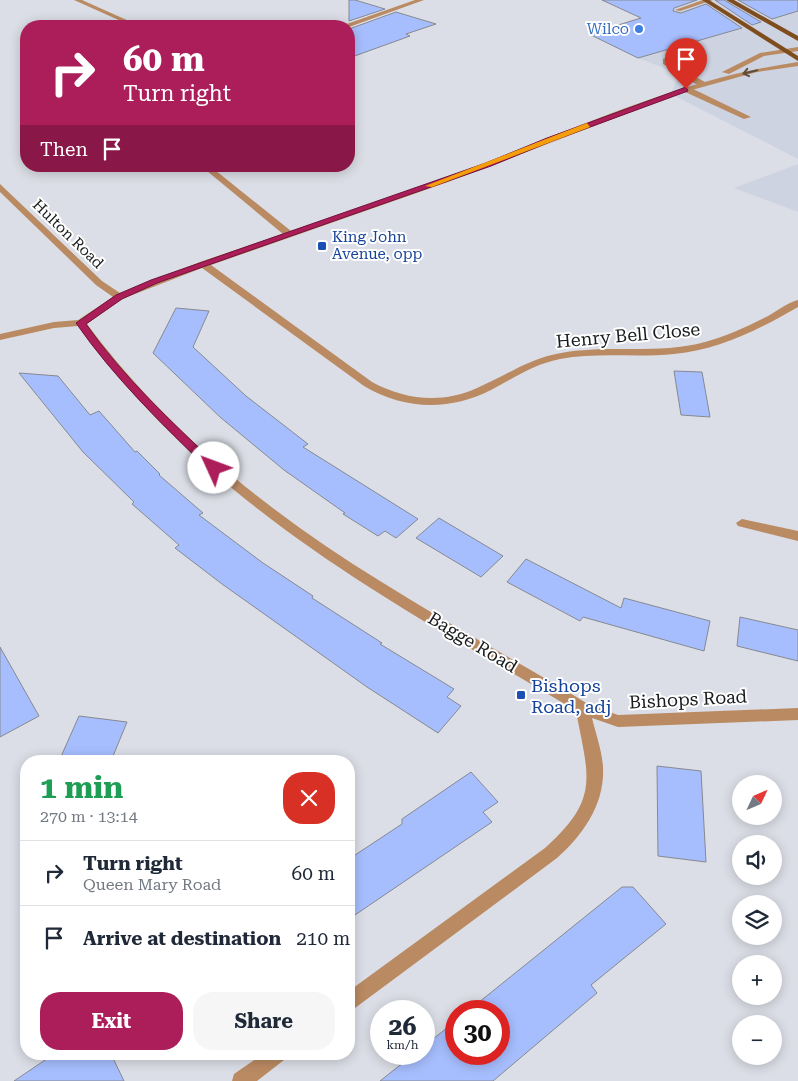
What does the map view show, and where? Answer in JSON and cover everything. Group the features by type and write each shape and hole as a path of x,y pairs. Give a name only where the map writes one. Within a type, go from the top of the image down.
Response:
{"main road":[{"path":"707,0 798,59"},
{"path":"729,0 798,40"}],"street":[{"path":"77,0 123,20"},
{"path":"355,22 421,0"},
{"path":"678,10 707,0"},
{"path":"702,84 762,54 798,49"},
{"path":"673,57 665,60 665,63 702,84"},
{"path":"0,336 54,324 81,323 119,297 203,264 488,165 542,142 686,89 767,68 798,64"},
{"path":"686,89 747,117"},
{"path":"212,172 290,235"},
{"name":"Hulton Road","path":"0,187 99,283 119,297"},
{"name":"Henry Bell Close","path":"203,264 368,384 392,397 422,401 449,401 471,395 546,359 579,354 674,351 706,346 735,336 798,303"},
{"name":"Bagge Road","path":"81,323 96,346 175,432 214,468 275,516 347,567 583,708"},
{"path":"742,523 798,536"},
{"path":"355,998 551,853 566,840 583,819 591,794 595,766 583,708"},
{"name":"Bishops Road","path":"583,708 618,721 798,714"},
{"path":"241,1081 270,1060"}],"shaded area":[{"path":"688,0 798,0 798,159 671,94 679,74 638,58 627,22 664,11"},
{"path":"798,164 798,212 734,188"}],"building":[{"path":"349,0 385,9 352,20 349,20"},
{"path":"602,0 697,0 674,8 673,11 681,13 706,4 742,28 638,58 589,34 641,18"},
{"path":"715,0 724,0 761,22 752,25"},
{"path":"738,0 798,0 798,11 772,19"},
{"path":"396,12 436,24 406,34 410,36 355,56 355,27"},
{"path":"176,308 209,311 193,347 246,396 308,444 303,447 418,519 396,538 385,531 378,536 343,514 345,513 284,470 220,417 153,353"},
{"path":"674,371 702,372 710,417 681,415"},
{"path":"19,373 58,376 90,415 99,411 135,452 137,451 159,475 203,513 199,515 263,563 313,596 312,598 382,643 380,644 454,689 447,697 461,706 438,733 367,687 222,584 175,548 179,545 132,504 134,502 83,452"},
{"path":"439,518 503,556 481,577 416,538"},
{"path":"526,559 621,608 624,598 710,621 704,651 583,617 580,621 507,582"},
{"path":"740,617 798,630 798,661 737,646"},
{"path":"0,647 39,716 0,737"},
{"path":"79,716 127,722 113,755 62,755"},
{"path":"657,766 701,771 706,862 658,856"},
{"path":"471,772 498,802 483,812 492,822 355,915 355,855 402,824 402,819"},
{"path":"622,887 633,887 666,924 591,985 597,993 493,1081 380,1081 400,1065 435,1065 435,1037 445,1030 445,1065 510,1065 510,1000 482,1000"},
{"path":"45,1060 114,1060 124,1081 14,1081"}],"slow traffic":[{"path":"429,186 488,165 587,125"}],"place":[{"name":"Wilco","path":"639,29"},
{"name":"King John Avenue, opp","path":"322,246"},
{"name":"Bishops Road, adj","path":"521,695"}],"route":[{"path":"214,468 148,404 96,346 81,323 119,297 154,282 488,165 550,139 686,89"}]}
